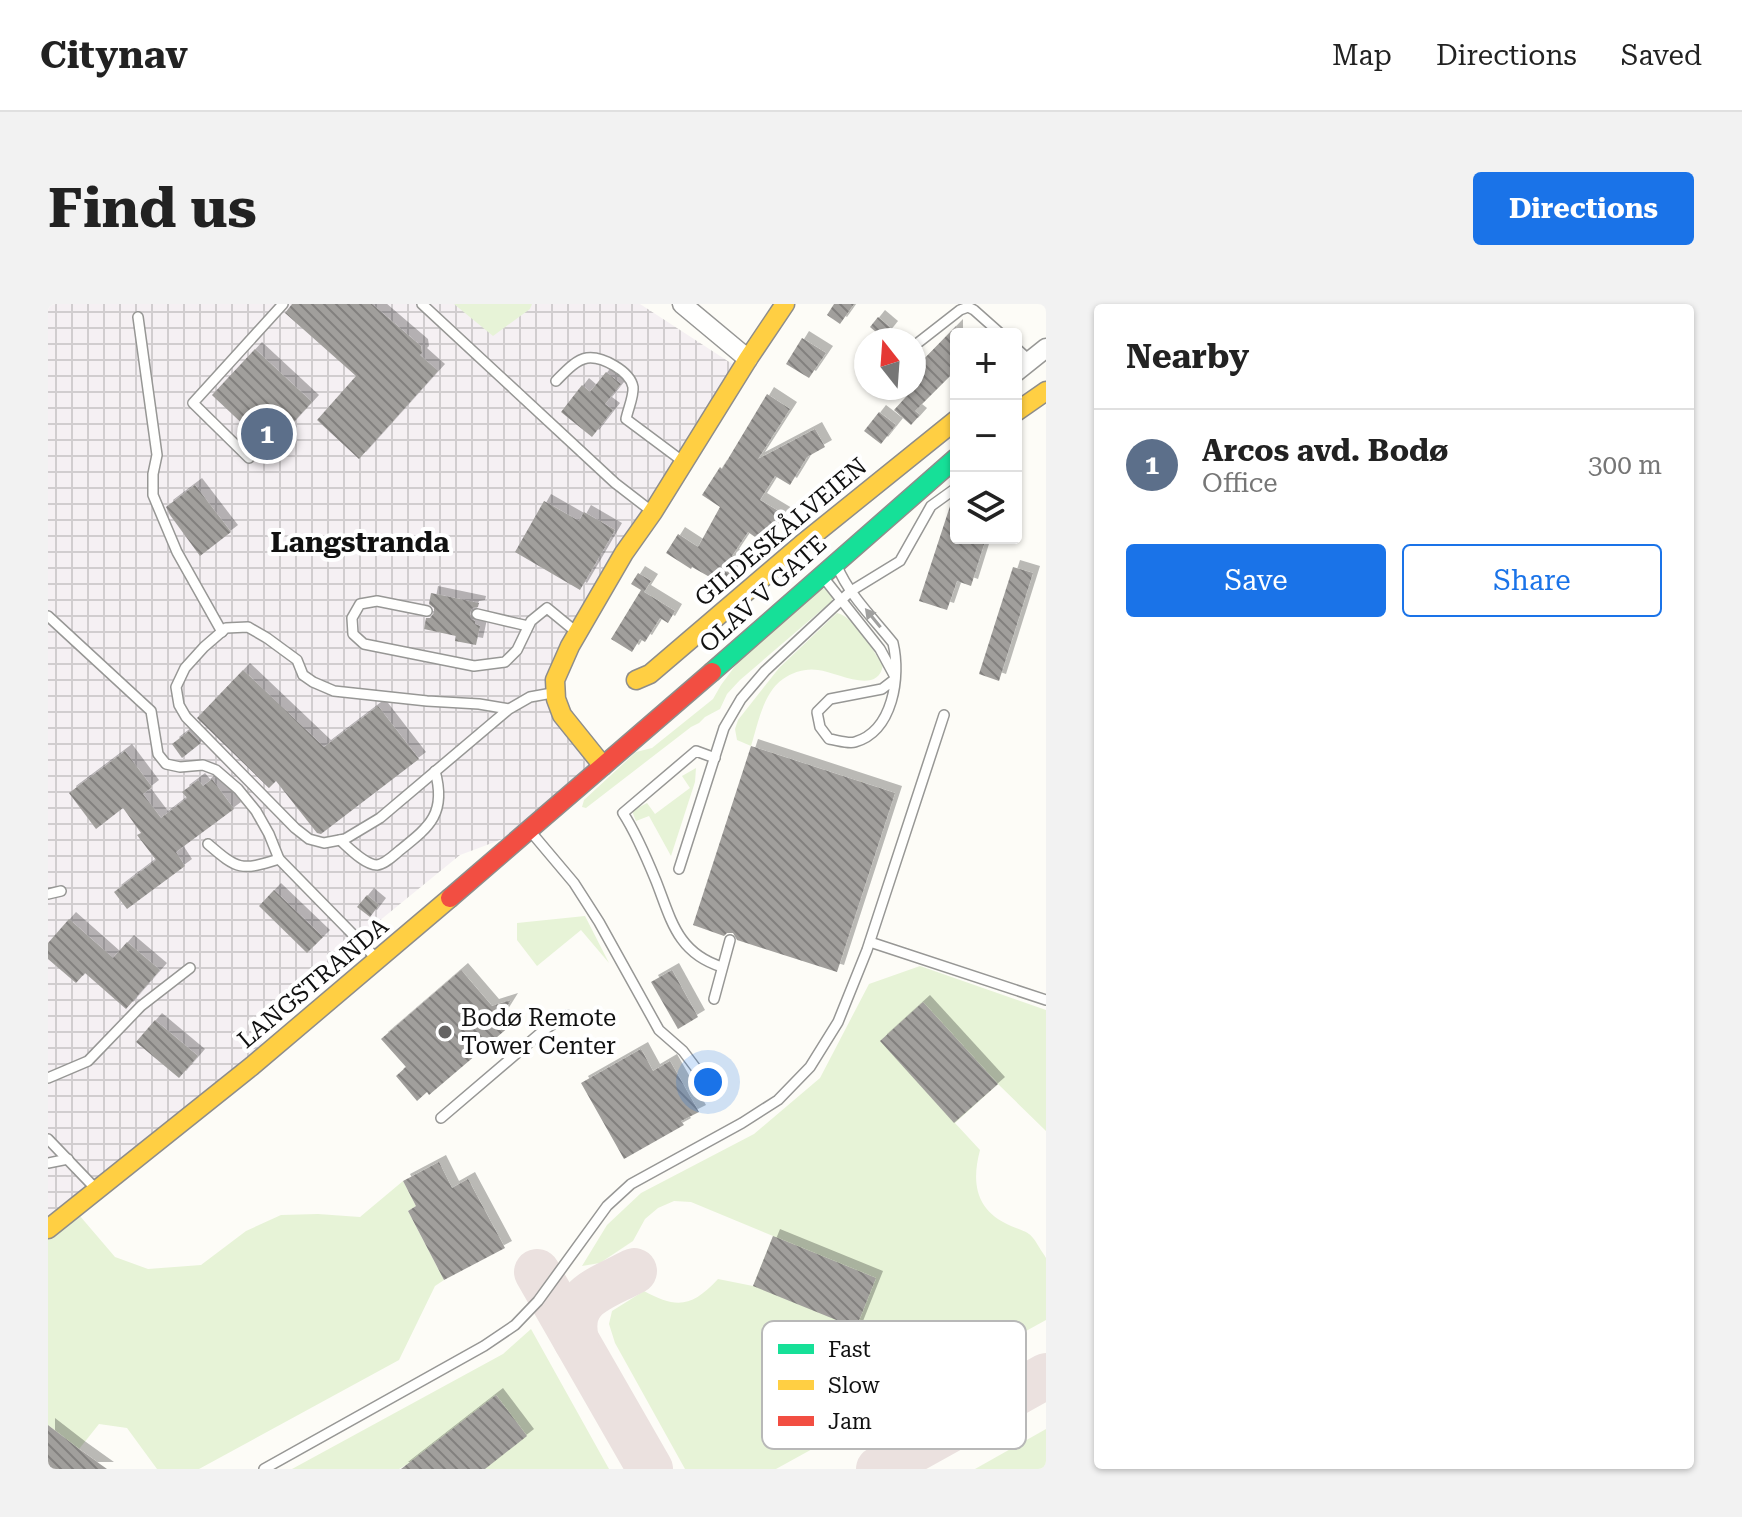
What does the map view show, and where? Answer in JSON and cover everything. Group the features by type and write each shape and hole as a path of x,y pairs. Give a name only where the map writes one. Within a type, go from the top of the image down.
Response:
{"street":[{"path":"682,304 748,359"},
{"path":"603,766 562,715 555,680 570,646 624,553 785,304"},
{"path":"1023,367 1046,348"},
{"path":"1022,408 1046,391"},
{"name":"GILDESKÅLVEIEN","path":"636,680 650,674 801,545 950,425"},
{"name":"OLAV V GATE","path":"603,766 950,463"},
{"name":"LANGSTRANDA","path":"48,1229 252,1066 603,766"}],"lane":[{"path":"249,458 193,403 283,304"},
{"path":"422,304 615,483 653,512"},
{"path":"926,337 968,307 994,328"},
{"path":"138,317 157,455 153,495 177,552 222,632"},
{"path":"556,381 568,368 587,358 609,362 629,375 633,389 626,419 684,462"},
{"path":"679,869 724,728 741,699 765,671 851,591 900,561 931,506 950,492"},
{"path":"836,562 851,591 893,643 895,679 888,713 874,732 853,743 829,739 820,727 817,712 830,699 882,689 895,679"},
{"path":"821,575 880,649 895,679"},
{"path":"427,611 377,601 360,604 352,618 353,634 364,644 474,666 505,662 517,650 531,621 547,608 578,633"},
{"path":"477,614 528,626"},
{"path":"48,616 151,711 158,754 166,764 180,767 203,765 216,770 238,789 256,811 279,859 377,960"},
{"path":"509,709 334,691 303,675 297,660 248,627 226,628 185,668 176,687 179,705 186,717 295,828 309,839 324,843 345,839 380,818 509,709 530,697 555,692"},
{"path":"264,1469 484,1346 515,1325 538,1301 607,1206 631,1184 778,1100 810,1067 838,1022 870,942 944,715"},
{"path":"715,758 696,751 623,813 682,941 697,955 722,967"},
{"path":"340,840 368,862 376,865 385,862 426,829 433,819 439,797 435,771"},
{"path":"529,829 574,883 659,1030 683,1051 713,1091"},
{"path":"208,844 241,867 253,867 279,859"},
{"path":"48,894 61,891"},
{"path":"714,999 730,940"},
{"path":"870,942 1046,1000"},
{"path":"48,1078 88,1061 141,1006 190,968"},
{"path":"441,1118 544,1030 567,1015"},
{"path":"48,1139 97,1190"},
{"path":"48,1163 68,1159"}],"shaded area":[{"path":"48,304 640,304 737,367 555,680 603,766 529,829 460,855 351,944 275,1012 252,1066 48,1215"}],"green space":[{"path":"454,304 532,304 530,309 493,336"},
{"path":"821,588 828,590 832,601 740,680 727,694 720,709 691,727 586,808 582,807 584,800 636,752 652,748 713,699 738,662"},
{"path":"837,613 857,627 883,665 880,674 865,681 813,670 791,674 771,692 751,746 737,740 735,729 738,720 779,668"},
{"path":"696,768 695,782 671,856 649,816 636,821 632,811 647,803 655,814 690,788 682,776"},
{"path":"585,916 609,963 581,930 537,966 517,940 517,923"},
{"path":"920,966 1046,1010 1046,1131 998,1084 955,1123 980,1150 976,1174 983,1204 999,1220 1030,1235 1046,1258 1046,1320 1026,1331 1026,1321 762,1321 762,1449 812,1449 776,1469 685,1469 615,1343 609,1324 612,1311 644,1291 666,1301 684,1302 700,1295 718,1279 753,1286 773,1236 691,1202 674,1201 658,1208 645,1219 633,1241 600,1263 582,1266 607,1225 641,1193 754,1134 820,1078 869,984"},
{"path":"403,1181 416,1206 408,1211 444,1280 435,1286 399,1360 199,1469 157,1469 127,1428 99,1424 79,1449 48,1425 48,1229 74,1209 115,1257 148,1269 201,1265 246,1231 281,1215 360,1217"},
{"path":"531,1329 609,1469 409,1469 406,1465 399,1469 292,1469 503,1354"},
{"path":"1046,1429 1046,1469 975,1469 1010,1449 1026,1449 1026,1440"}],"building":[{"path":"292,304 372,304 421,346 420,355 438,371 359,459 317,420 356,376 285,313"},
{"path":"834,304 854,304 840,324 827,315"},
{"path":"878,317 891,328 871,328"},
{"path":"950,332 950,376 926,400 926,357"},
{"path":"802,338 826,353 809,378 786,364"},
{"path":"255,349 312,402 269,449 212,395"},
{"path":"606,372 621,384 605,404 613,410 592,437 561,412 582,385 590,392"},
{"path":"767,394 790,409 758,459 815,429 825,447 807,457 790,485 775,476 760,500 785,515 778,527 773,524 762,542 748,532 732,556 739,560 722,584 666,553 678,534 698,547 720,507 702,495 720,467 722,469"},
{"path":"903,400 926,400 915,411 920,415 911,425 894,410"},
{"path":"879,412 896,425 881,444 864,431"},
{"path":"195,485 231,532 200,556 166,507"},
{"path":"544,501 579,521 584,512 615,530 580,590 515,552"},
{"path":"950,506 950,544 984,544 971,586 957,581 947,610 919,601"},
{"path":"1013,567 1033,573 999,681 979,674"},
{"path":"638,573 651,581 644,592 675,611 668,623 660,618 645,642 640,639 632,652 611,639 641,590 631,584"},
{"path":"431,593 479,603 470,613 471,619 480,626 476,645 455,641 456,636 424,629 426,618 434,613 434,608 429,604"},
{"path":"243,670 324,747 378,706 419,759 321,834 317,833 276,781 269,788 197,718"},
{"path":"189,731 201,743 182,758 172,744"},
{"path":"751,746 895,793 837,972 737,940 733,933 724,936 693,925"},
{"path":"125,751 152,787 143,794 161,818 187,798 182,792 198,780 203,786 212,779 234,809 176,852 185,866 127,909 114,892 156,860 137,835 141,833 123,808 96,829 69,793"},
{"path":"274,890 323,937 307,953 259,906"},
{"path":"367,895 379,905 370,917 357,907"},
{"path":"69,919 113,958 127,942 160,970 126,1009 85,973 76,983 48,959 48,943"},
{"name":"Bodø Remote Tower Center","path":"461,970 492,1006 511,1000 501,1016 510,1026 429,1095 427,1092 417,1101 396,1076 406,1067 381,1039"},
{"path":"672,970 698,1017 678,1029 651,982"},
{"path":"923,1002 998,1084 954,1123 880,1041"},
{"path":"155,1020 198,1056 179,1078 136,1042"},
{"path":"641,1049 653,1071 670,1061 699,1112 681,1121 684,1125 624,1159 581,1083"},
{"path":"439,1162 452,1188 468,1179 505,1248 444,1280 408,1211 416,1206 403,1181"},
{"path":"773,1236 876,1278 859,1321 839,1321 753,1286"},
{"path":"496,1395 527,1436 485,1469 401,1469"},
{"path":"48,1425 79,1449 107,1469 48,1469"}],"taxiway":[{"path":"576,1340 574,1325 581,1304 599,1289 634,1271"},
{"path":"537,1272 650,1469"},
{"path":"1026,1387 1046,1376"},
{"path":"879,1469 915,1449"}],"traffic: fast":[{"path":"712,672 950,463"}],"traffic: slow":[{"path":"603,766 562,715 556,699 555,680 570,646 624,553 785,304"},
{"path":"1022,408 1046,391"},
{"path":"636,680 650,674 801,545 950,425"},
{"path":"48,1229 252,1066 450,898"}],"traffic: jam":[{"path":"450,898 712,672"}],"place":[{"name":"Arcos avd. Bodø","path":"267,434"},
{"name":"Bodø Remote Tower Center","path":"445,1032"}],"district":[{"name":"Langstranda","path":"360,542"}]}
